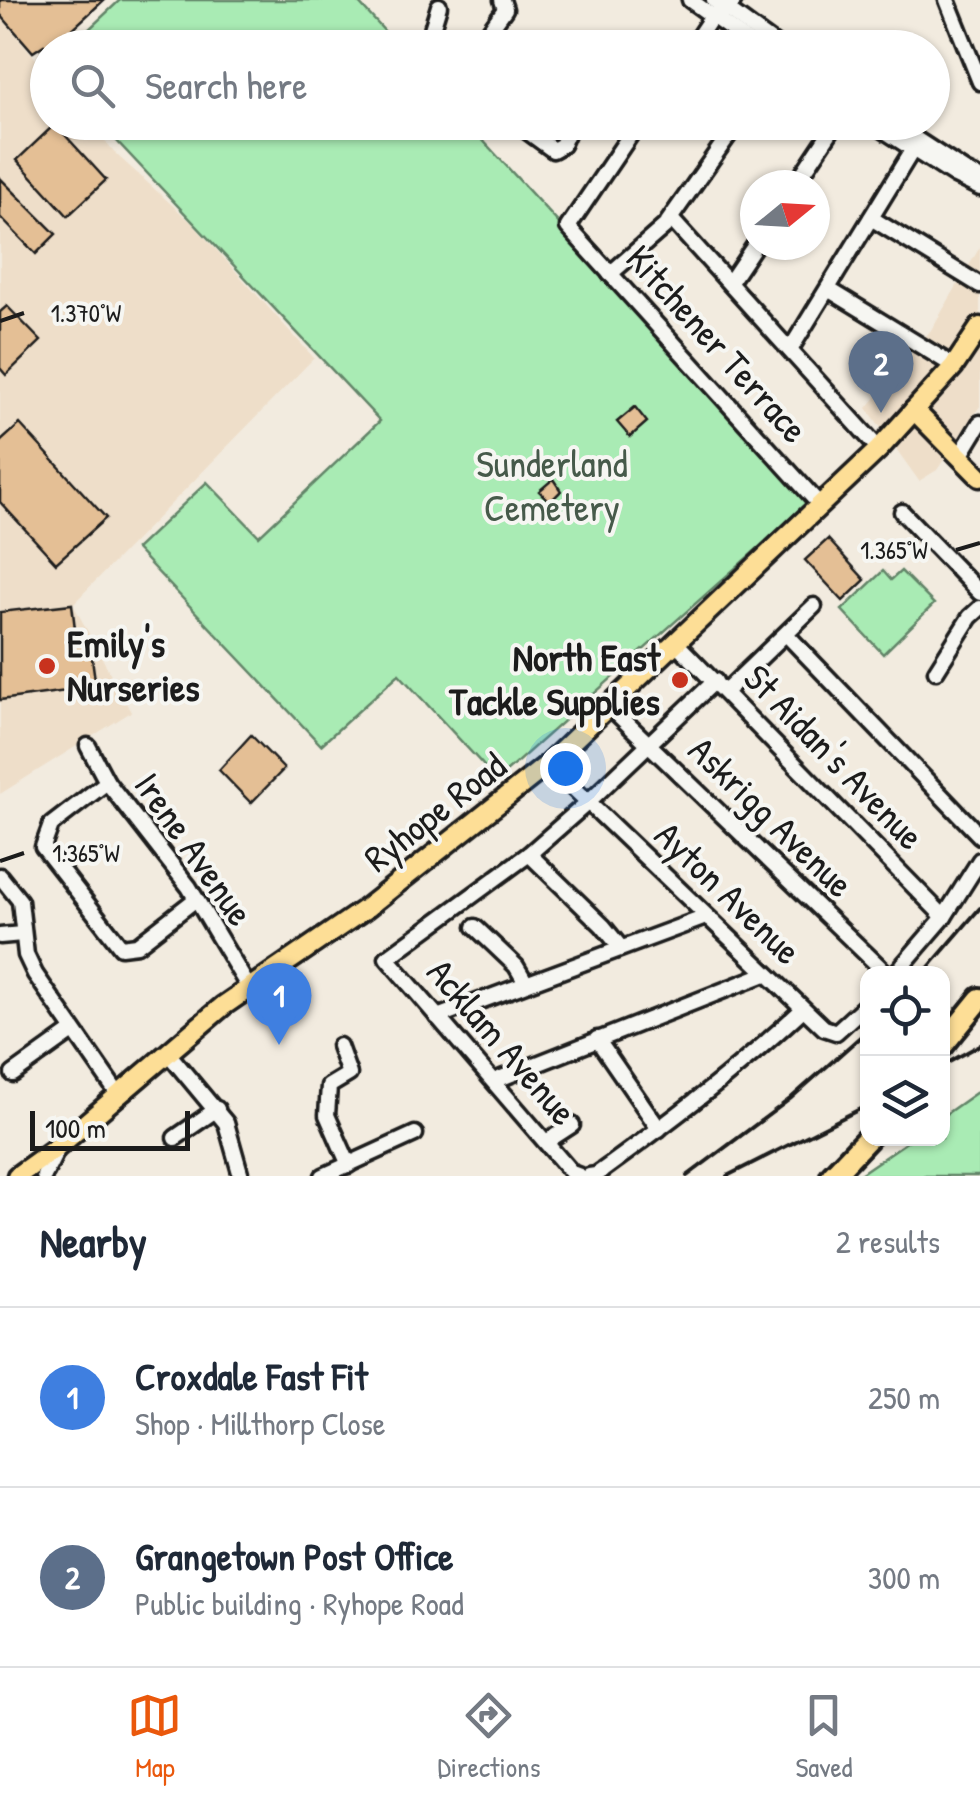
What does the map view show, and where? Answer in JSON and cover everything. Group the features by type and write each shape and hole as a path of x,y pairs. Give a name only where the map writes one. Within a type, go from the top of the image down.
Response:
{"highway":[{"path":"950,1036 980,999"},
{"path":"832,1176 860,1146"}],"main road":[{"name":"Ryhope Road","path":"17,1176 60,1145 248,988 365,908 548,764 879,449 954,366 980,328"},
{"path":"914,410 980,478"}],"street":[{"path":"490,30 505,9 502,0"},
{"path":"690,0 713,8 737,30"},
{"path":"947,0 980,82"},
{"path":"713,8 732,5 760,30"},
{"path":"432,30 440,6"},
{"path":"700,30 713,8"},
{"path":"536,140 547,150 562,146 564,140"},
{"name":"Kitchener Terrace","path":"626,140 568,226 819,504"},
{"path":"610,274 671,218 725,140"},
{"path":"805,170 825,140"},
{"path":"899,140 980,188"},
{"path":"917,140 980,178"},
{"path":"790,350 913,149"},
{"path":"671,218 879,449"},
{"path":"872,218 980,285"},
{"path":"730,282 745,260"},
{"path":"828,290 954,366"},
{"path":"960,456 980,422"},
{"path":"902,512 980,593"},
{"path":"621,948 529,854 649,745 787,635 814,606"},
{"path":"936,671 980,608"},
{"path":"787,635 980,836"},
{"name":"St Aidan's Avenue","path":"676,643 944,916"},
{"name":"Askrigg Avenue","path":"610,706 879,966"},
{"name":"Irene Avenue","path":"88,746 108,782 196,899 248,988"},
{"name":"Ayton Avenue","path":"548,764 824,1028 836,1032 860,1010"},
{"path":"108,782 51,826 43,847 120,946 137,944 196,899"},
{"name":"Acklam Avenue","path":"529,854 386,958 572,1172 580,1176"},
{"path":"902,966 944,916 980,860"},
{"path":"0,876 20,901 26,955 35,974 118,1094"},
{"path":"436,1017 706,917"},
{"path":"475,927 516,966 526,983"},
{"path":"0,936 22,934"},
{"path":"494,1081 764,974"},
{"name":"Acklam Avenue","path":"589,1176 596,1175 659,1129 750,1058 803,1009"},
{"path":"13,1074 73,1031"},
{"path":"597,1039 659,1129"},
{"path":"339,1046 349,1074 329,1086 327,1115 348,1165"},
{"path":"167,1052 226,1123 241,1176"},
{"path":"176,1138 217,1109"},
{"path":"546,1142 572,1125"},
{"path":"323,1176 415,1134"},
{"path":"44,1176 60,1145"}],"shaded area":[{"path":"0,16 30,52 30,140 104,140 192,223 314,358 73,604 131,712 0,794"},
{"path":"980,247 980,406 937,470 919,481 867,408 931,330"}],"green space":[{"path":"120,0 356,0 383,30 88,30"},
{"name":"Sunderland Cemetery","path":"116,140 483,140 812,500 497,780 399,674 321,745 136,549 207,482 259,536 380,421"},
{"path":"883,571 891,580 901,571 934,604 883,654 842,610"},
{"path":"980,1090 980,1176 857,1176 901,1146 950,1146 950,1111"}],"building":[{"path":"0,0 104,0 72,30 30,30 30,49 0,14"},
{"path":"38,140 70,140 106,180 68,216 17,160"},
{"path":"0,178 56,234 36,254 0,217"},
{"path":"7,306 41,341 6,375 0,368 0,312"},
{"path":"635,407 647,422 630,437 617,422"},
{"path":"20,424 106,518 56,563 0,502 0,442"},
{"path":"553,479 561,491 550,502 539,491"},
{"path":"828,539 865,580 843,601 805,560"},
{"name":"Emily's Nurseries","path":"72,604 77,645 90,644 96,687 0,700 0,612"},
{"path":"251,735 284,769 251,803 219,770"}],"railway":[{"path":"930,966 980,908"},
{"path":"687,1176 790,1099 860,1037"},
{"path":"950,1062 980,1045"},
{"path":"727,1176 860,1109"}],"place":[{"name":"Grangetown Post Office","path":"881,413"},
{"name":"Emily's Nurseries","path":"47,666"},
{"name":"North East Tackle Supplies","path":"680,680"},
{"name":"Croxdale Fast Fit","path":"279,1045"}]}
